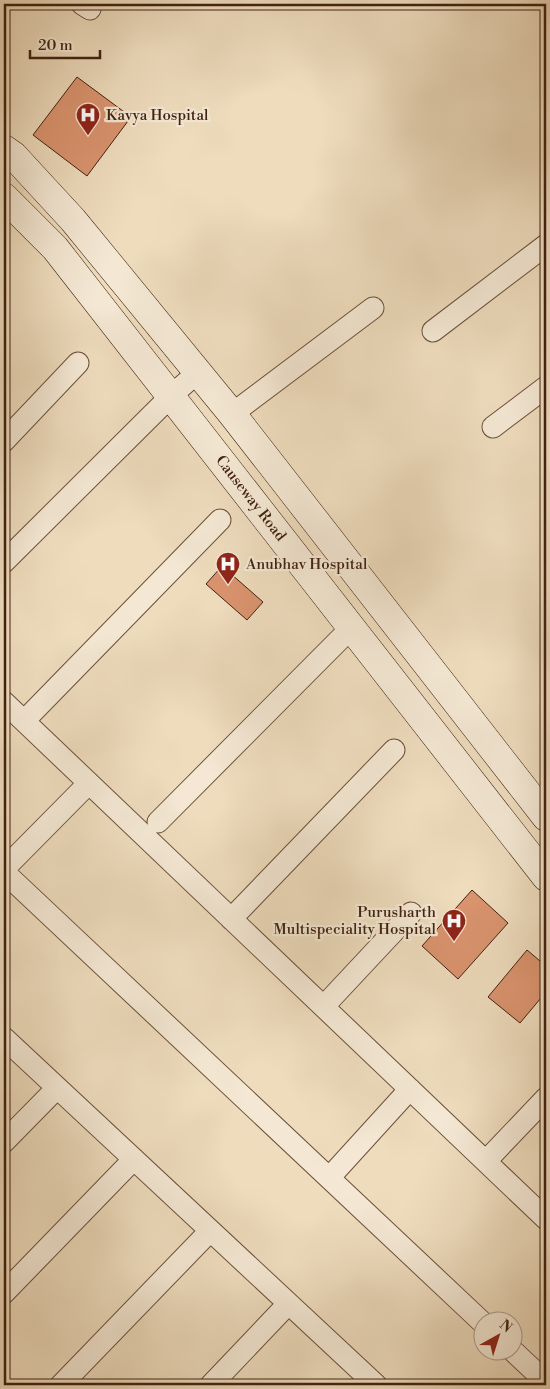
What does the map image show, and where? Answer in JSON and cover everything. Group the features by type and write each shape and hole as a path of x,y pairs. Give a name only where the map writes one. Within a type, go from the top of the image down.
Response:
{"main road":[{"path":"4,149 14,156 73,220 198,372 546,817"},
{"name":"Causeway Road","path":"4,197 55,248 546,877"}],"street":[{"path":"433,331 546,245"},
{"path":"232,414 373,308"},
{"path":"4,441 78,363"},
{"path":"4,562 171,396 198,372"},
{"path":"492,427 546,387"},
{"path":"24,721 220,520"},
{"path":"158,822 352,627"},
{"path":"4,702 546,1219"},
{"path":"231,919 394,750"},
{"path":"89,783 4,871 472,1313"},
{"path":"324,1006 411,913"},
{"path":"4,1038 288,1304 366,1382"},
{"path":"4,1142 58,1088"},
{"path":"330,1178 410,1089"},
{"path":"486,1161 546,1098"},
{"path":"4,1293 134,1159"},
{"path":"61,1385 210,1230"},
{"path":"211,1385 288,1304"},
{"path":"522,1359 546,1382"}],"building":[{"path":"77,77 131,117 87,176 33,135"},
{"path":"222,566 263,602 247,620 206,584"},
{"path":"472,890 508,923 458,979 422,946"},
{"path":"527,950 546,966 546,992 520,1023 488,997"}],"place":[{"name":"Kavya Hospital","path":"88,136"},
{"name":"Anubhav Hospital","path":"228,585"},
{"name":"Purusharth Multispeciality Hospital","path":"454,942"}]}
